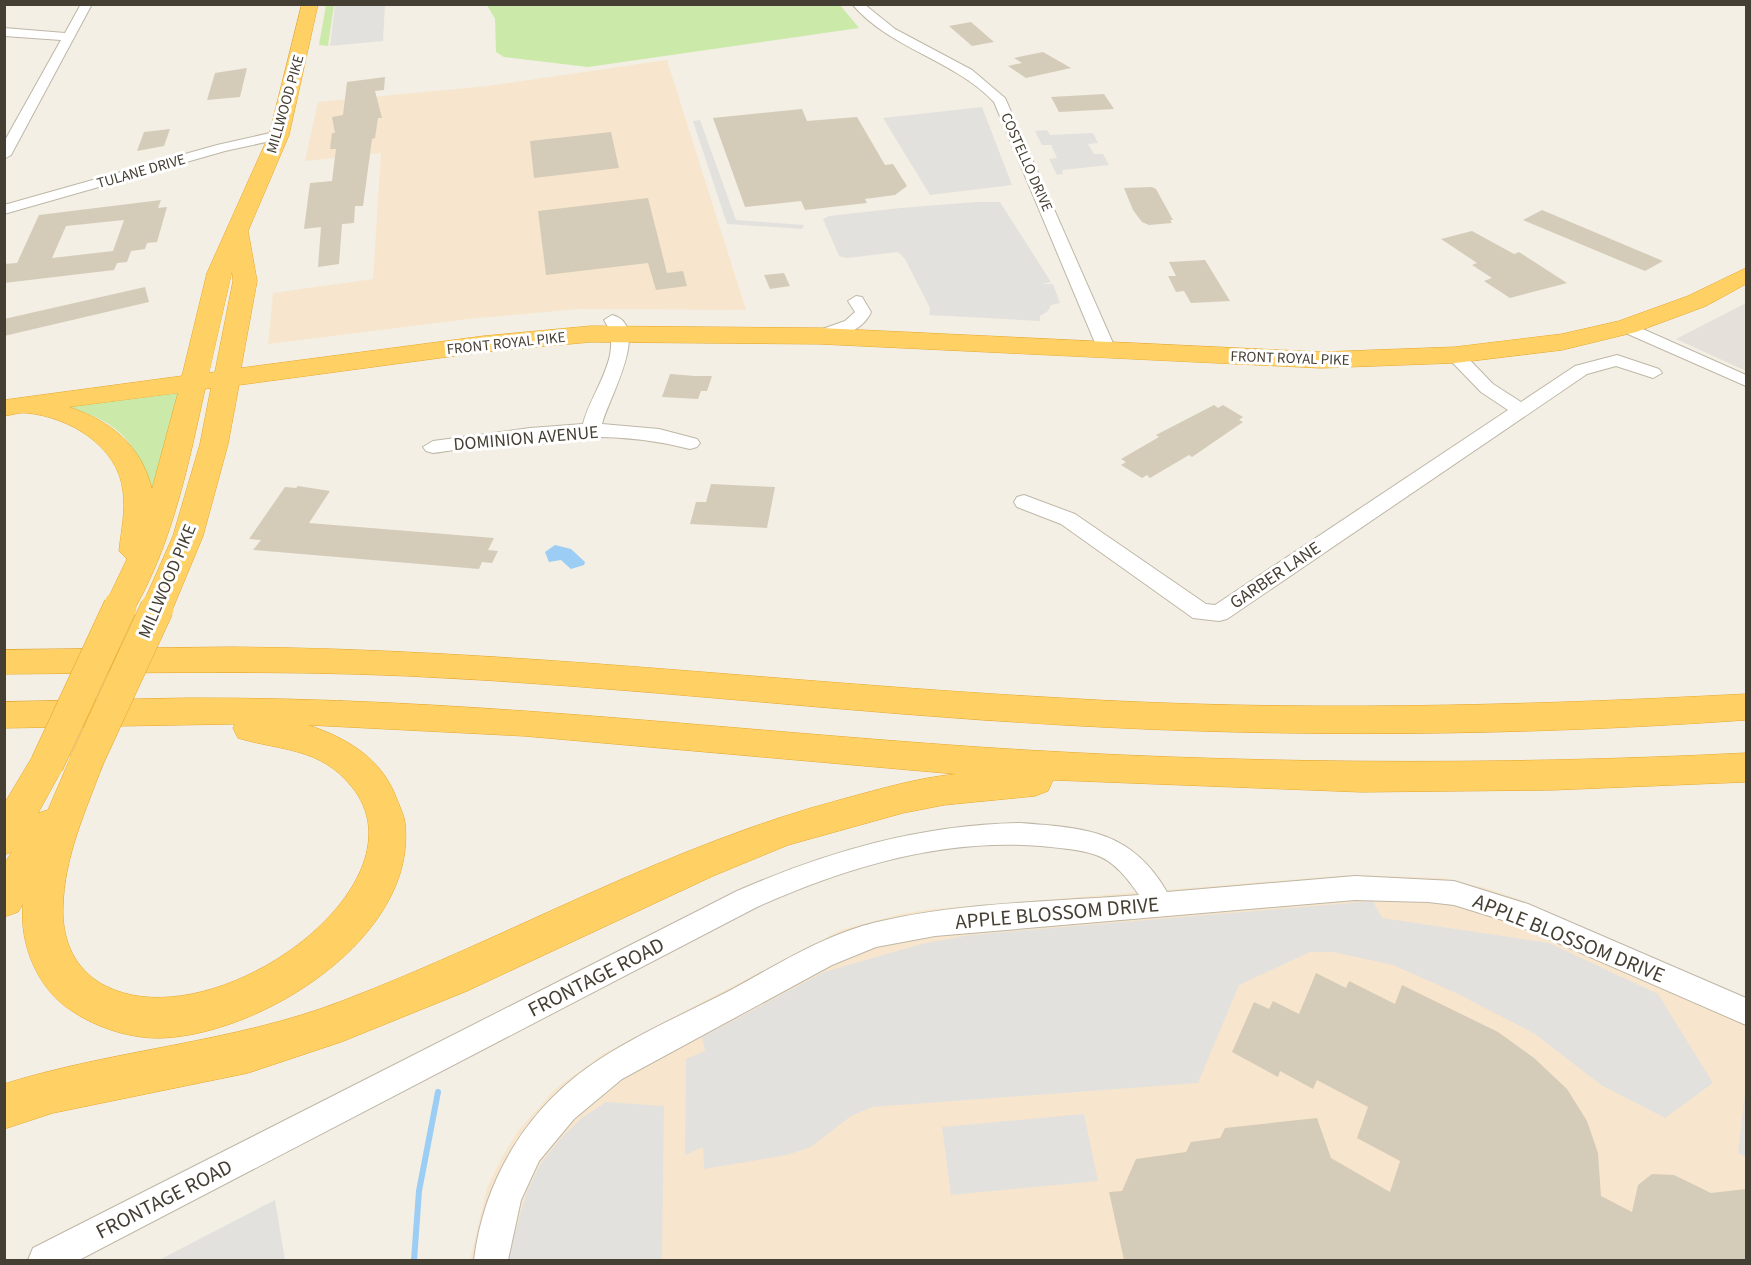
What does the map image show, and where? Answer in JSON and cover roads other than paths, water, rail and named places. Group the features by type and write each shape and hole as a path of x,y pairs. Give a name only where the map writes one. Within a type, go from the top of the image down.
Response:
{"highway":[{"name":"MILLWOOD PIKE","path":"4,900 66,764 125,595 145,554 172,475 219,273 225,256 238,234 279,135 310,4"},
{"name":"MILLWOOD PIKE","path":"4,839 66,764 157,608 201,495 220,413 245,281 238,234"},
{"name":"FRONT ROYAL PIKE","path":"10,402 228,372 509,329 616,326 1321,360 1455,356 1562,342 1627,327 1697,302 1746,275"},
{"name":"FRONT ROYAL PIKE","path":"228,372 307,368 616,326"},
{"path":"220,413 263,387 307,368"},
{"path":"10,402 81,419 107,436 126,458 138,490 125,595"},
{"path":"4,654 460,666 940,703 1151,716 1374,719 1645,713 1746,707"},
{"path":"4,662 199,660"},
{"path":"66,764 43,901 43,929 50,954 61,976 80,993 95,1002 131,1015 162,1018 195,1014 263,991 321,951 353,920 381,872 387,832 377,795 355,765 323,746 278,730 160,721 131,712"},
{"path":"4,715 131,712 371,714 473,719 974,761 1225,775 1448,778 1746,768"},
{"path":"4,1107 53,1091 248,1052 341,1022 452,976 742,846 844,812 923,794 988,785 1225,775"},
{"path":"4,1087 119,1078"}],"street":[{"path":"4,154 87,4"},
{"name":"COSTELLO DRIVE","path":"857,4 897,36 976,78 1000,101 1107,350"},
{"path":"4,32 69,37"},
{"name":"TULANE DRIVE","path":"4,210 222,148 279,135"},
{"path":"820,336 860,319 863,312 856,301"},
{"path":"591,430 598,404 620,351 616,326"},
{"path":"1627,327 1746,381"},
{"path":"1455,356 1487,388 1519,409"},
{"name":"GARBER LANE","path":"1024,502 1068,519 1201,612 1213,615 1519,409 1581,370 1609,360 1625,361 1653,373"},
{"name":"DOMINION AVENUE","path":"433,447 526,434 591,430 668,436 690,443"},
{"name":"FRONTAGE ROAD","path":"45,1260 747,899 822,867 942,840 1003,834 1048,836 1086,841 1113,851 1134,866 1159,904"},
{"name":"APPLE BLOSSOM DRIVE","path":"491,1260 504,1200 520,1164 534,1140 567,1102 611,1069 822,956 874,935 904,928 1355,888 1454,893 1518,913 1746,1012"}],"water":[{"path":"555,545 571,549 585,562 584,565 571,569 561,560 549,562 545,552"}],"waterway":[{"path":"414,1260 419,1191 438,1092"}]}
